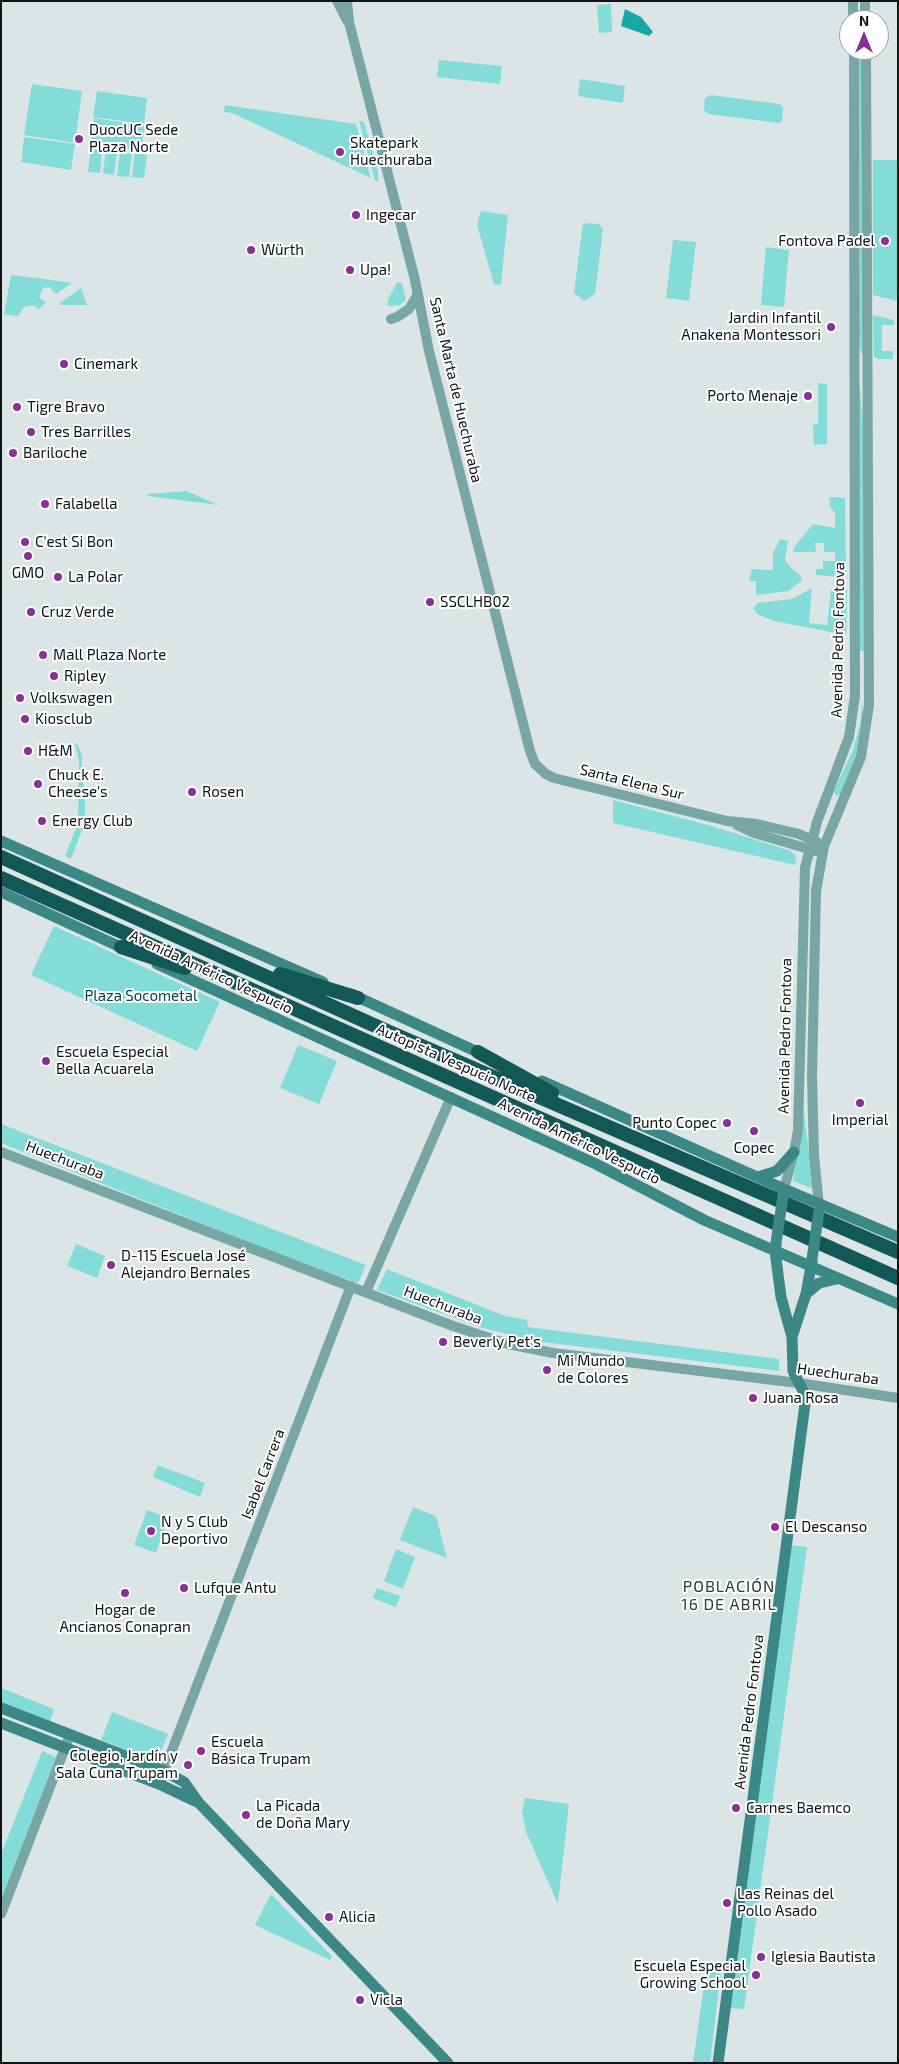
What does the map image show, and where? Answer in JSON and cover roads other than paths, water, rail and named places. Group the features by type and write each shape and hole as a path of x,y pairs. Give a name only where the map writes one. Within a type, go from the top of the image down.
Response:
{"highway":[{"name":"Autopista Vespucio Norte","path":"1,857 389,1032 898,1252"},
{"name":"Autopista Vespucio Norte","path":"1,878 898,1278"},
{"path":"121,947 250,988"},
{"path":"231,960 358,998"},
{"path":"478,1052 616,1129"}],"main road":[{"path":"1,841 758,1177 783,1193 898,1237"},
{"name":"Avenida Américo Vespucio","path":"1,892 227,997 596,1164 704,1220 776,1247 811,1263 838,1279 898,1304"},
{"path":"758,1177 777,1171 794,1152"},
{"name":"Avenida Pedro Fontova","path":"718,2063 805,1404 803,1391 793,1371 792,1337 781,1296 776,1247 783,1193"},
{"name":"Avenida Pedro Fontova","path":"792,1337 806,1294 819,1208"},
{"path":"806,1294 819,1283 838,1279"},
{"path":"1,1708 164,1771 184,1782 199,1802 448,2063"},
{"path":"1,1723 159,1784 199,1802"}],"street":[{"name":"Santa Marta de Huechuraba","path":"337,1 349,22"},
{"name":"Santa Marta de Huechuraba","path":"347,1 349,22 418,294 441,399 530,751 535,764"},
{"name":"Avenida Pedro Fontova","path":"783,1193 798,1130 804,882 811,844 849,737 855,696 854,60"},
{"name":"Avenida Pedro Fontova","path":"819,1208 814,1156 812,1076 815,908 818,874 823,850 861,757 869,705 866,60"},
{"path":"391,319 408,309 418,294"},
{"name":"Santa Elena Sur","path":"535,764 546,774 554,778 727,821 754,833 811,844 823,850"},
{"path":"830,788 835,798 846,796"},
{"path":"366,1292 451,1097"},
{"name":"Huechuraba","path":"1,1152 474,1334 523,1348 798,1383 898,1398"},
{"name":"Isabel Carrera","path":"159,1784 351,1286"},
{"path":"1,1914 70,1735"}],"place":[{"name":"DuocUC Sede Plaza Norte","path":"79,139"},
{"name":"Skatepark Huechuraba","path":"340,152"},
{"name":"Ingecar","path":"356,215"},
{"name":"Fontova Padel","path":"885,241"},
{"name":"Würth","path":"251,250"},
{"name":"Upa!","path":"350,270"},
{"name":"Jardin Infantil Anakena Montessori","path":"831,327"},
{"name":"Cinemark","path":"64,364"},
{"name":"Porto Menaje","path":"808,396"},
{"name":"Tigre Bravo","path":"17,407"},
{"name":"Tres Barrilles","path":"31,432"},
{"name":"Bariloche","path":"13,453"},
{"name":"Falabella","path":"45,504"},
{"name":"C'est Si Bon","path":"25,542"},
{"name":"GMO","path":"28,556"},
{"name":"La Polar","path":"58,577"},
{"name":"SSCLHB02","path":"430,602"},
{"name":"Cruz Verde","path":"31,612"},
{"name":"Mall Plaza Norte","path":"43,655"},
{"name":"Ripley","path":"54,676"},
{"name":"Volkswagen","path":"20,698"},
{"name":"Kiosclub","path":"25,719"},
{"name":"H&M","path":"28,751"},
{"name":"Chuck E. Cheese's","path":"38,784"},
{"name":"Rosen","path":"192,792"},
{"name":"Energy Club","path":"42,821"},
{"name":"Escuela Especial Bella Acuarela","path":"46,1061"},
{"name":"Imperial","path":"860,1103"},
{"name":"Punto Copec","path":"727,1123"},
{"name":"Copec","path":"754,1131"},
{"name":"D-115 Escuela José Alejandro Bernales","path":"111,1265"},
{"name":"Beverly Pet's","path":"443,1342"},
{"name":"Mi Mundo de Colores","path":"547,1370"},
{"name":"Juana Rosa","path":"753,1398"},
{"name":"El Descanso","path":"775,1527"},
{"name":"N y S Club Deportivo","path":"151,1531"},
{"name":"Lufque Antu","path":"184,1588"},
{"name":"Hogar de Ancianos Conapran","path":"125,1593"},
{"name":"Escuela Básica Trupam","path":"201,1751"},
{"name":"Colegio, Jardín y Sala Cuna Trupam","path":"188,1765"},
{"name":"Carnes Baemco","path":"736,1808"},
{"name":"La Picada de Doña Mary","path":"246,1815"},
{"name":"Las Reinas del Pollo Asado","path":"727,1903"},
{"name":"Alicia","path":"329,1917"},
{"name":"Iglesia Bautista","path":"761,1957"},
{"name":"Escuela Especial Growing School","path":"756,1975"},
{"name":"Vicla","path":"360,2000"}],"district":[{"name":"POBLACIÓN 16 DE ABRIL","path":"729,1596"}],"park label":[{"name":"Plaza Socometal","path":"141,996"}]}
